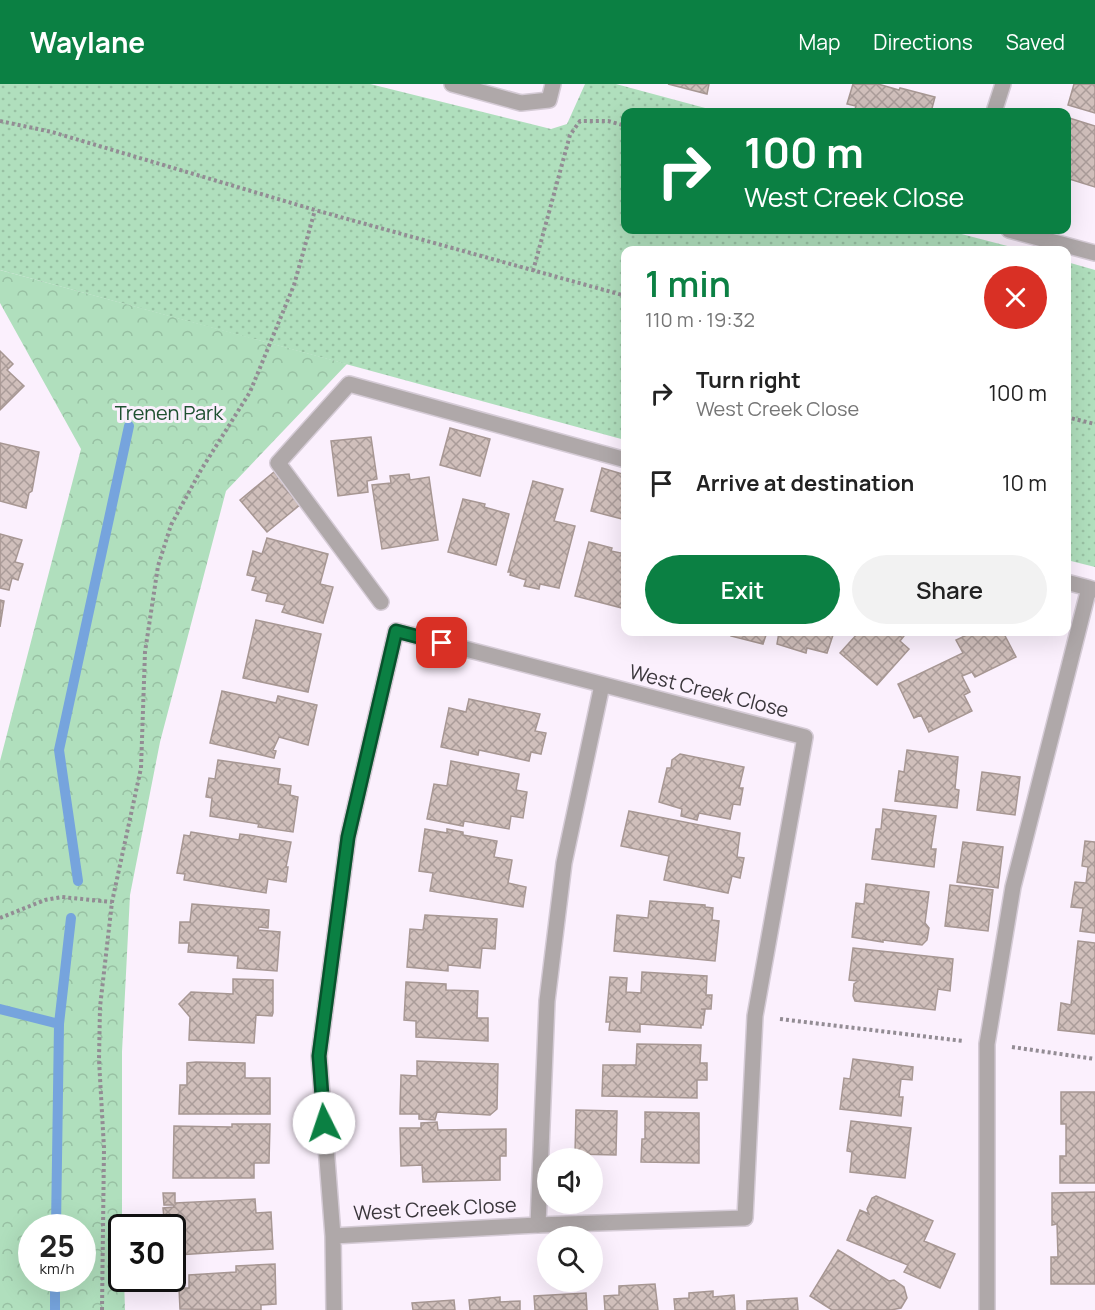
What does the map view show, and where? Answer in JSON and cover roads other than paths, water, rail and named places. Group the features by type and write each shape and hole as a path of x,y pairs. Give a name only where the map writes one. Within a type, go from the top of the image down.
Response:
{"street":[{"path":"452,84 521,103 549,100 553,84"},
{"path":"995,108 1003,84"},
{"path":"1024,234 1069,246"},
{"path":"1071,247 1095,253"},
{"path":"381,602 278,463 349,384 621,459"},
{"path":"987,1310 987,1044 1013,887 1092,589 1071,583"},
{"name":"West Creek Close","path":"333,1236 538,1225 746,1218 755,1016 805,737 396,631 348,837 319,1056 333,1236 334,1310"},
{"path":"538,1225 547,1001 564,863 603,685"}],"waterway":[{"path":"78,881 59,750 129,426"},
{"path":"56,1214 59,1024 71,918"},
{"path":"0,1009 59,1024"},
{"path":"55,1292 55,1310"}],"park label":[{"name":"Trenen Park","path":"169,413"}]}
